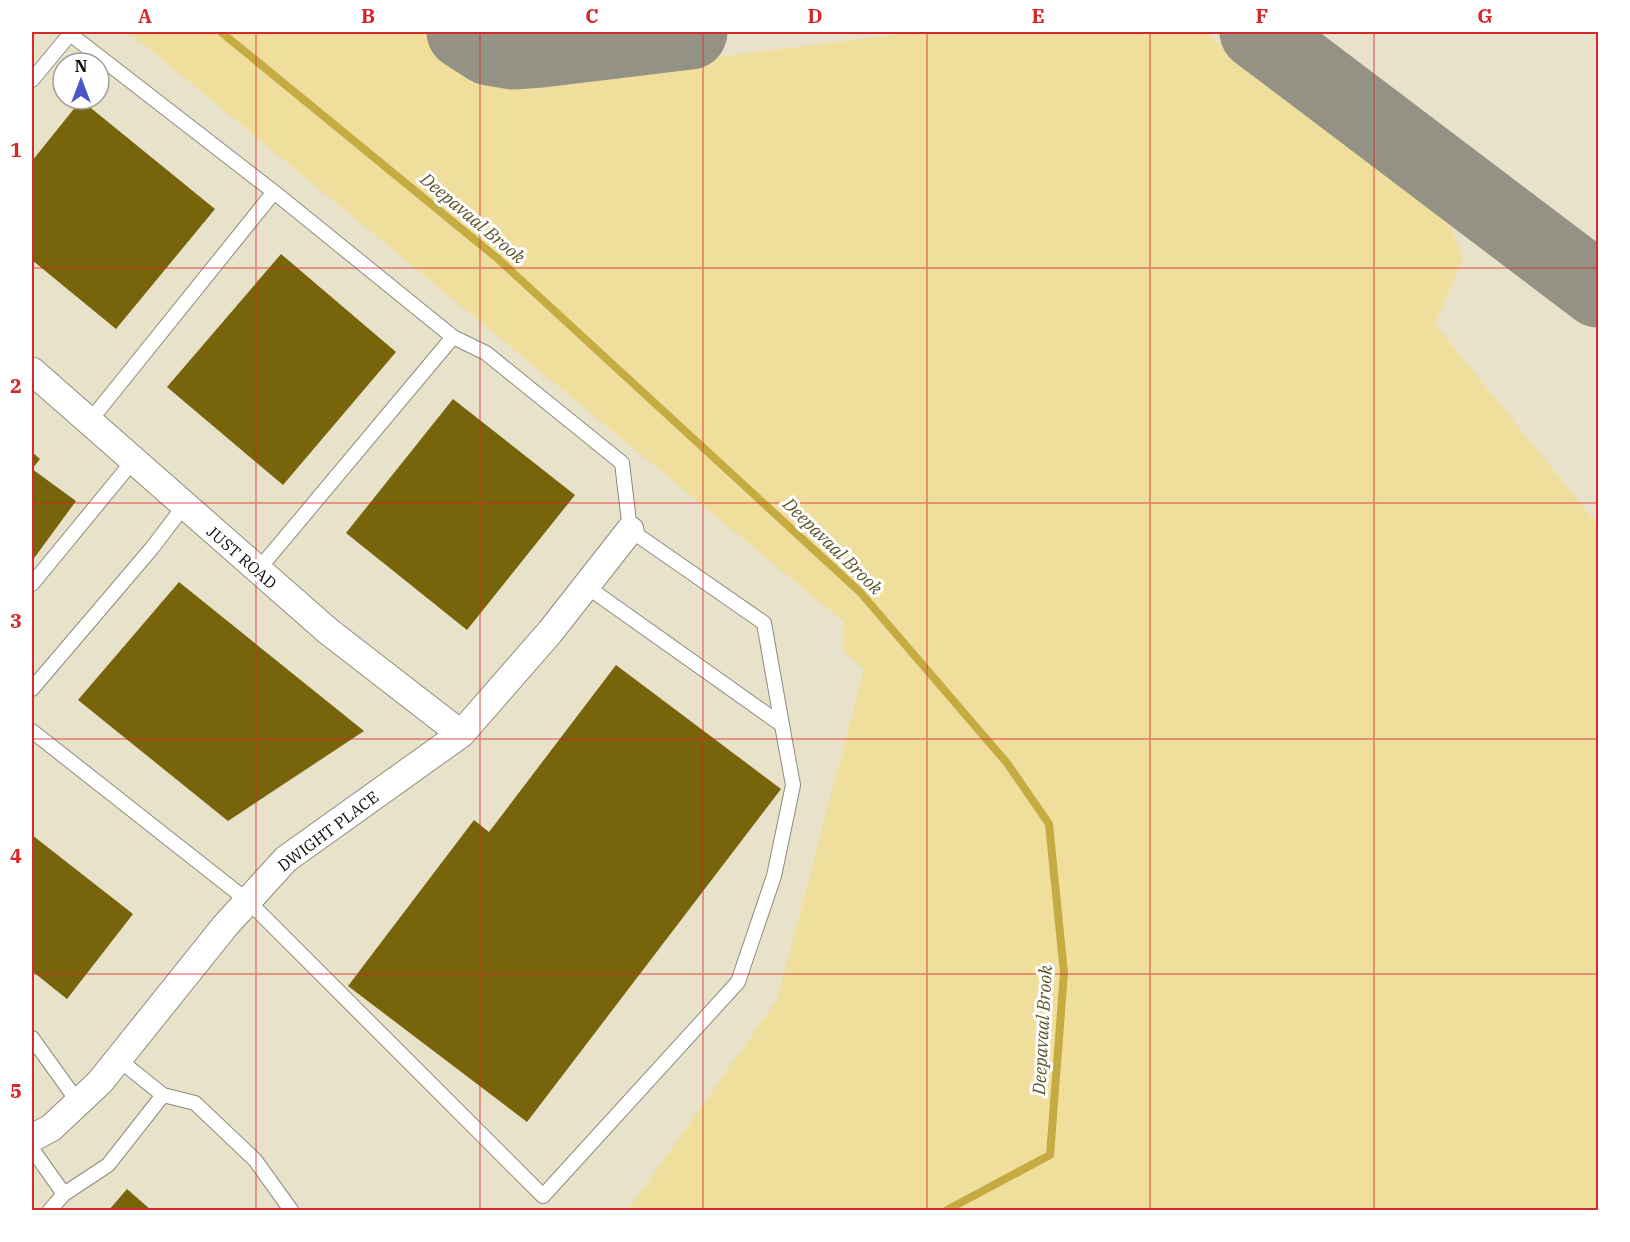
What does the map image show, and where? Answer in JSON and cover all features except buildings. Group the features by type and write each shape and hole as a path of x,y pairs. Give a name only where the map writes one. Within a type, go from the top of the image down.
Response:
{"street":[{"name":"JUST ROAD","path":"32,371 328,631 461,734"},
{"name":"DWIGHT PLACE","path":"32,1138 51,1128 100,1082 225,926 286,859 461,734 550,632 630,530"}],"lane":[{"path":"32,80 69,33 274,192 453,337 486,353 622,463 630,530 764,623 793,785 774,876 738,981 543,1196 248,901 32,731"},
{"path":"89,422 274,192"},
{"path":"258,570 453,337"},
{"path":"32,584 133,461"},
{"path":"32,689 152,548 184,506"},
{"path":"586,586 782,725"},
{"path":"32,1038 78,1102"},
{"path":"118,1059 163,1095 195,1103 255,1160 291,1210"},
{"path":"50,1210 64,1194 108,1165 163,1095"},
{"path":"32,1149 64,1194"}],"shaded area":[{"path":"32,32 1598,32 1598,1210 32,1210"},
{"path":"129,32 436,32 443,49 519,82 917,32 1204,32 1447,217 1463,258 1435,324 1598,525 1598,1210 628,1210 777,1000 864,669 844,652 844,622"}],"waterway":[{"name":"Deepavaal Brook","path":"221,32 497,258 860,592 1007,763 1049,824 1064,973 1050,1155 947,1210"}],"taxiway":[{"path":"464,32 489,48 513,52 690,32"},
{"path":"1257,32 1598,290"}]}
